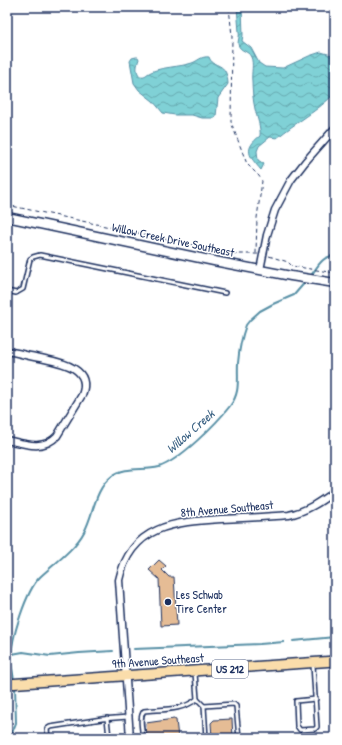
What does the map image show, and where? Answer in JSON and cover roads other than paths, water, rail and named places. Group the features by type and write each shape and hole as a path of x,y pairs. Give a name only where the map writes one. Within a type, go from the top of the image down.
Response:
{"main road":[{"name":"Willow Creek Drive Southeast","path":"7,217 260,270 335,283"},
{"name":"9th Avenue Southeast","path":"7,684 335,661"}],"street":[{"path":"260,270 267,235 275,210 291,180 335,128"},
{"path":"7,351 67,364 76,370 81,376 84,388 82,395 52,442 37,446 7,440"},
{"name":"8th Avenue Southeast","path":"130,738 119,590 121,571 127,558 138,542 151,532 166,526 191,521 300,513 313,507 335,491"}],"lane":[{"path":"7,291 16,293 23,289 30,259 40,255 225,293"},
{"path":"313,663 316,699 317,727 315,729 300,730 298,726 296,701 316,699"},
{"path":"195,671 196,699 204,706 234,704 236,706 239,738"},
{"path":"143,738 141,718 144,710 182,708 196,699"},
{"path":"204,706 206,738"},
{"path":"48,738 47,728 50,727 107,718 128,717"},
{"path":"107,718 109,738"}],"water":[{"path":"237,7 242,7 242,41 251,48 259,63 265,67 283,68 321,52 335,56 335,93 277,138 270,137 259,146 257,151 258,160 264,164 261,170 253,161 250,153 251,145 260,136 260,129 253,95 252,60 250,55 240,48 238,44 239,34"},
{"path":"136,57 139,59 137,72 140,76 145,76 155,70 187,64 209,57 211,61 223,68 227,76 228,84 218,98 215,118 202,118 192,115 163,113 153,101 139,90 134,83 130,61 132,58"}],"waterway":[{"name":"Willow Creek","path":"310,277 323,260 330,256 335,256"},
{"name":"Willow Creek","path":"14,680 11,659 12,650 16,628 25,604 40,577 70,550 84,532 101,488 112,476 117,473 129,470 159,467 168,463 197,441 216,422 230,406 236,396 238,385 239,354 246,325 260,311 294,295 307,280"},
{"path":"293,641 335,637"},
{"path":"134,649 284,642"},
{"path":"12,654 23,652 50,656 113,651"},
{"name":"Willow Creek","path":"10,738 16,723 15,686"}],"place":[{"name":"Les Schwab Tire Center","path":"168,602"}]}
